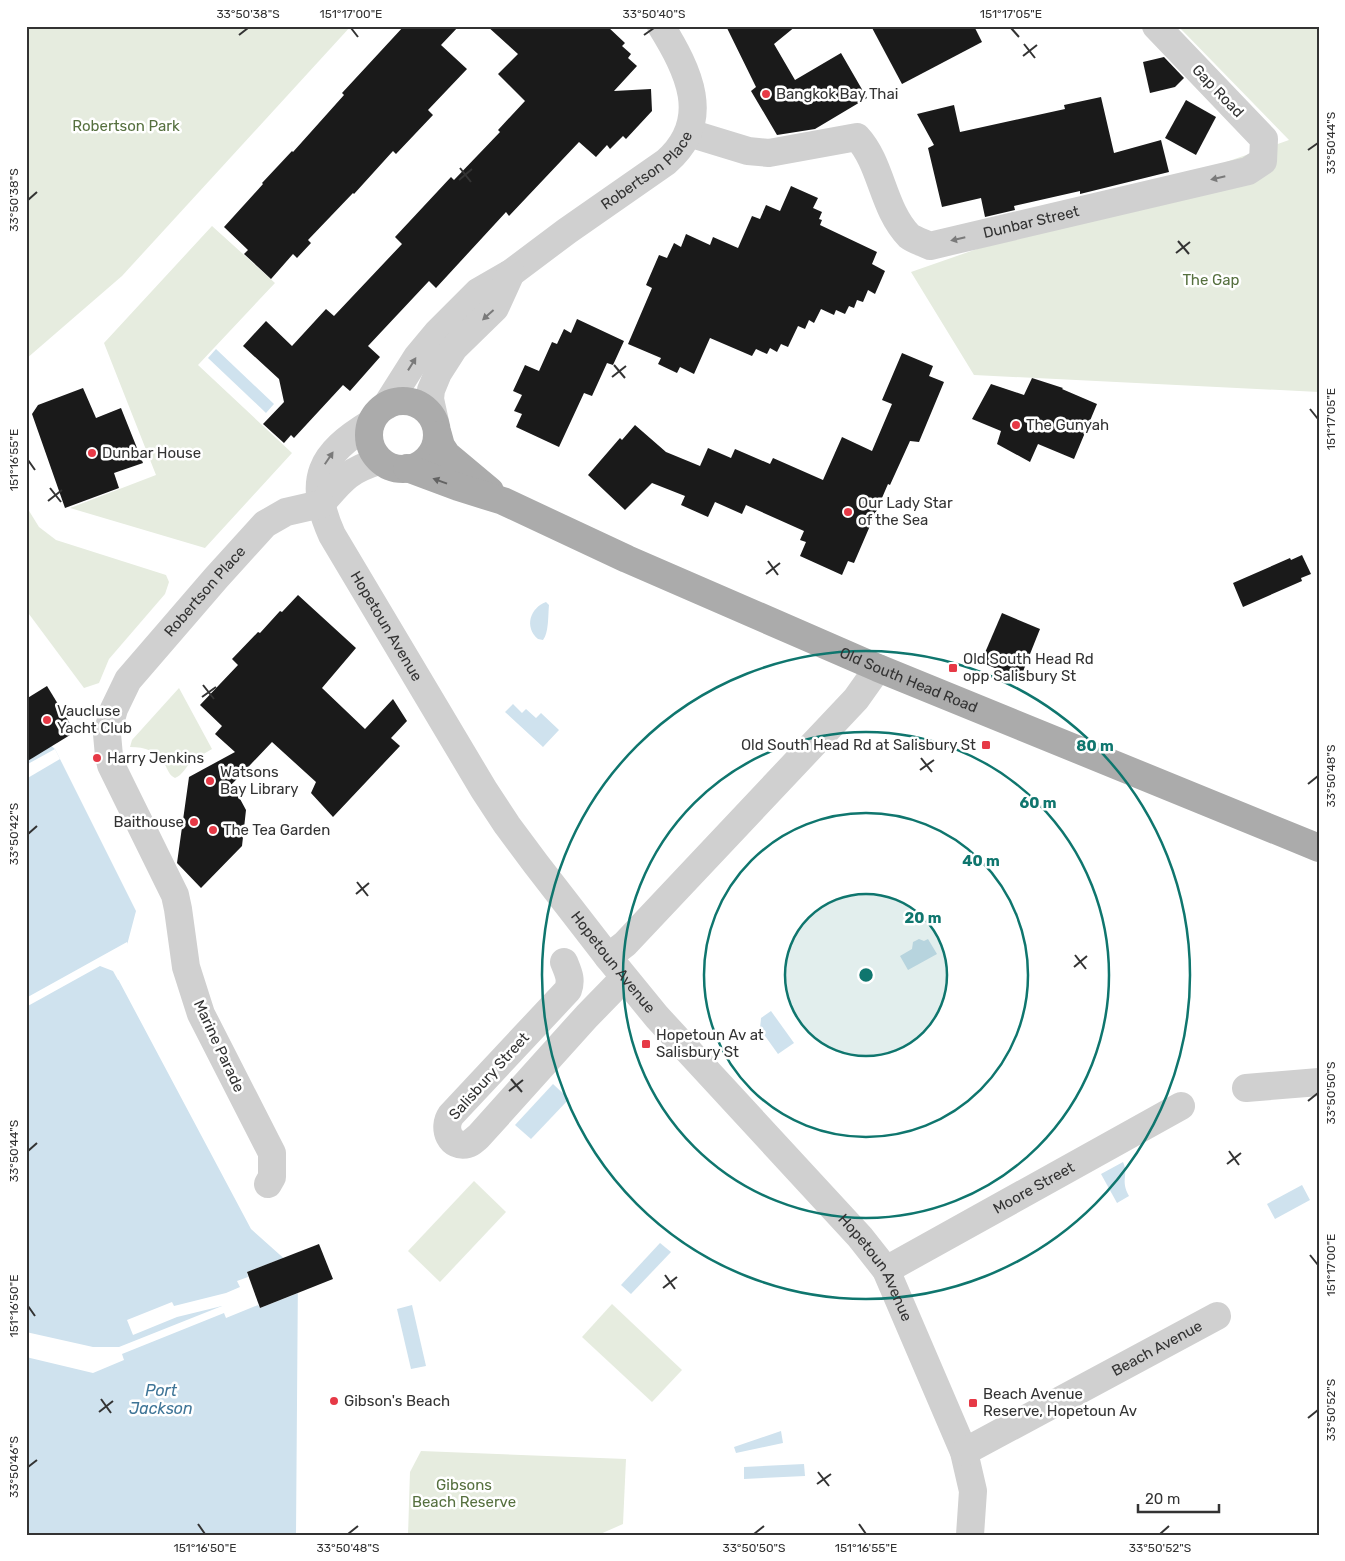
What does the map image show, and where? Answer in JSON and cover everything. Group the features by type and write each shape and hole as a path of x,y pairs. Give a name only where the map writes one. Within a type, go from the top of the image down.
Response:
{"main road":[{"path":"395,402 413,402 424,408 436,428 436,444 428,457 416,466 407,468 392,468 379,461 370,450 368,443 368,430 379,415 395,402"},
{"name":"Old South Head Road","path":"436,428 441,446 446,455 503,501"},
{"name":"Old South Head Road","path":"407,468 503,501 627,559 878,668 1319,848"}],"street":[{"path":"661,26 685,69 692,90 693,105 688,133"},
{"name":"Gap Road","path":"1156,26 1264,139 1263,161"},
{"name":"Robertson Place","path":"379,415 417,357 437,333 478,292 511,273 567,231 666,162 678,151 688,133 748,151 769,153 857,137"},
{"name":"Dunbar Street","path":"857,137 866,147 892,210 910,237 930,246 1248,171 1263,161"},
{"name":"Robertson Place","path":"436,428 430,399 431,390 438,373 454,348 495,308 511,273"},
{"name":"Hopetoun Avenue","path":"379,415 334,450 324,464 320,476 321,504 326,523 484,790 536,864 624,978 657,1017 860,1237 886,1270 964,1452 973,1491 970,1535"},
{"path":"321,504 351,472 379,461"},
{"name":"Robertson Place","path":"114,709 128,680 265,524 286,512 321,504"},
{"path":"608,957 625,944 849,706 878,668"},
{"name":"Marine Parade","path":"114,709 107,734 111,765 175,894 186,967 201,1014 272,1153 272,1177 268,1184"},
{"name":"Salisbury Street","path":"564,962 570,977 568,990 451,1115 447,1123 447,1130 454,1141 468,1144 478,1137 587,1016 624,978"},
{"path":"1246,1088 1319,1082"},
{"name":"Moore Street","path":"886,1270 1181,1106"},
{"name":"Beach Avenue","path":"964,1452 1217,1316"}],"green space":[{"name":"Robertson Park","path":"26,26 351,26 122,276 26,359"},
{"name":"The Gap","path":"1178,26 1319,26 1319,392 974,375 911,272 1289,140"},
{"path":"212,226 275,283 198,365 292,453 205,548 70,508 156,475 104,343"},
{"path":"26,506 39,527 56,540 166,575 169,582 165,594 109,659 99,683 84,688 26,610"},
{"path":"179,688 212,749 193,760 175,778 155,753 146,749 130,747 132,740"},
{"path":"474,1181 506,1212 440,1282 408,1251"},
{"path":"612,1304 682,1370 652,1402 582,1337"},
{"name":"Gibsons Beach Reserve","path":"421,1451 626,1459 623,1524 598,1535 408,1535 410,1472"}],"water":[{"path":"216,349 274,404 266,413 208,358"},
{"path":"546,602 549,605 548,624 543,640 538,639 530,624 533,613 540,605"},
{"path":"513,704 522,713 526,709 536,718 541,713 559,730 543,747 505,712"},
{"name":"Port Jackson","path":"26,725 55,749 136,911 118,979 251,1229 298,1271 296,1535 26,1535"},
{"path":"919,939 924,941 928,939 937,954 908,970 900,956 912,949 913,942"},
{"path":"771,1011 794,1043 778,1054 760,1029 761,1018"},
{"path":"553,1084 569,1099 531,1139 515,1125"},
{"path":"1123,1162 1125,1167 1125,1186 1129,1196 1117,1203 1101,1174"},
{"path":"1302,1185 1310,1200 1275,1219 1267,1204"},
{"path":"660,1243 671,1252 631,1294 621,1285"},
{"path":"412,1305 426,1366 411,1369 397,1309"},
{"path":"781,1431 783,1443 736,1453 734,1447"},
{"path":"804,1464 805,1476 744,1479 744,1467"}],"pier":[{"path":"55,749 60,759 26,779 26,765"},
{"path":"127,942 129,947 121,979 118,980 113,971 100,966 26,1007 26,998"},
{"path":"286,1257 300,1270 301,1292 260,1308 258,1305 226,1318 224,1313 122,1354 124,1360 93,1373 26,1357 26,1332 93,1347 119,1347 222,1306 177,1317 133,1335 127,1320 172,1302 174,1306 226,1293 240,1287 237,1281 248,1277 247,1272"}],"building":[{"path":"404,26 459,26 441,45 467,69 428,110 433,115 396,154 393,151 308,240 311,243 297,258 293,254 271,279 244,254 248,250 224,227"},
{"path":"487,26 607,26 625,43 622,46 631,54 628,58 637,66 614,91 651,89 652,111 626,139 623,136 610,149 607,145 596,157 579,142 509,216 506,212 436,288 429,281 368,346 380,357 350,391 343,385 294,438 291,435 284,443 263,424 284,402 279,379 243,346 266,321 292,346 326,309 334,316 402,244 395,237 451,177 454,180 500,132 498,130 525,101 498,74 518,54"},
{"path":"726,26 796,26 774,44 795,80 841,53 867,98 815,129 777,135 751,91 756,87"},
{"path":"871,26 974,26 982,42 902,84"},
{"path":"1164,57 1184,78 1175,87 1150,93 1143,62"},
{"path":"1101,97 1114,153 1161,140 1169,172 1080,194 1080,191 1014,206 1015,210 985,217 981,198 942,207 928,148 934,145 917,114 954,105 960,132 1065,109 1064,105"},
{"path":"1186,100 1216,117 1196,155 1165,138"},
{"path":"791,186 818,198 813,208 822,212 819,219 822,220 820,225 877,252 872,264 885,271 875,294 868,290 863,302 857,300 854,308 849,306 845,314 836,310 834,315 821,309 814,323 809,320 805,329 798,326 788,347 781,344 777,352 770,348 767,354 756,349 752,356 710,338 694,374 680,367 677,373 658,364 661,358 628,344 652,288 646,285 659,255 667,258 674,243 681,247 686,234 710,245 713,237 738,248 752,216 760,219 766,205 780,211"},
{"path":"577,319 624,341 613,365 607,363 592,396 584,393 559,447 516,427 522,414 514,411 522,395 513,391 525,365 539,371 552,342 557,344 564,329 571,333"},
{"path":"902,353 933,366 929,376 944,382 919,442 910,441 890,485 888,484 854,563 848,561 842,575 800,556 806,542 800,540 804,531 746,505 742,514 715,502 708,517 681,505 685,496 652,483 625,510 588,475 620,438 622,440 635,425 666,452 700,466 708,448 731,458 735,449 770,464 773,458 823,480 842,437 872,451 892,404 882,400"},
{"name":"The Gunyah","path":"1032,378 1063,388 1097,404 1074,459 1038,444 1030,462 997,444 1001,431 972,419 991,384 1024,395"},
{"name":"Dunbar House","path":"83,388 96,418 121,408 143,463 114,473 119,488 65,508 32,414 38,405"},
{"path":"1302,555 1311,574 1301,578 1302,581 1243,607 1233,583 1290,558 1291,560"},
{"path":"298,595 356,648 322,688 365,729 393,699 407,721 391,738 400,746 333,817 311,793 316,782 272,742 232,784 246,810 242,846 201,888 177,863 189,777 235,752 215,734 222,726 200,705 238,665 232,659"},
{"path":"1002,613 1040,629 1020,679 981,662"},
{"name":"Vaucluse Yacht Club","path":"47,686 75,732 26,762 26,699"},
{"path":"319,1244 333,1279 260,1308 247,1272"}],"place":[{"name":"Bangkok Bay Thai","path":"766,94"},
{"name":"The Gunyah","path":"1016,425"},
{"name":"Dunbar House","path":"92,453"},
{"name":"Our Lady Star of the Sea","path":"848,512"},
{"name":"Old South Head Rd opp Salisbury St","path":"953,668"},
{"name":"Vaucluse Yacht Club","path":"47,720"},
{"name":"Old South Head Rd at Salisbury St","path":"986,745"},
{"name":"Harry Jenkins","path":"97,758"},
{"name":"Watsons Bay Library","path":"210,781"},
{"name":"Baithouse","path":"194,822"},
{"name":"The Tea Garden","path":"213,830"},
{"name":"Hopetoun Av at Salisbury St","path":"646,1044"},
{"name":"Gibson's Beach","path":"334,1401"},
{"name":"Beach Avenue Reserve, Hopetoun Av","path":"973,1403"}]}
